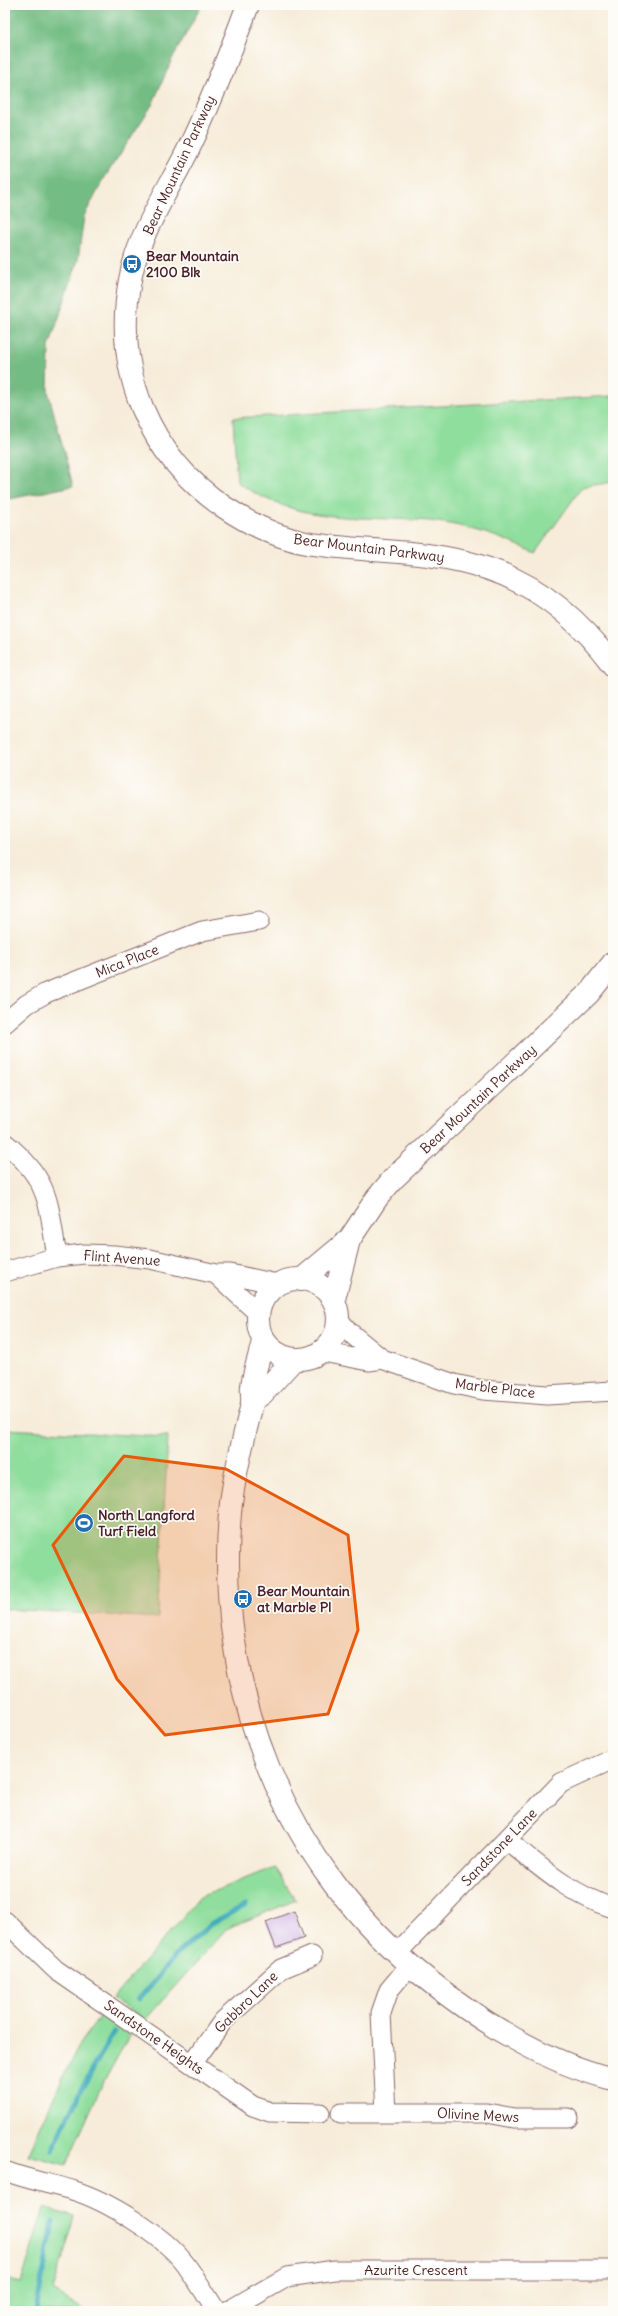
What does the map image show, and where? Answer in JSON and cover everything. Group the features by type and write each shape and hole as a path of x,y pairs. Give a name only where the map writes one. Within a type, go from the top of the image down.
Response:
{"street":[{"name":"Bear Mountain Parkway","path":"248,5 231,51 190,147 138,250 130,279 126,305 125,337 130,372 138,400 148,424 161,445 182,471 207,495 239,517 270,532 304,542 439,556 491,569 546,598 567,614 597,644 613,666"},
{"name":"Mica Place","path":"5,1023 28,1004 46,993 202,930 259,920"},
{"name":"Bear Mountain Parkway","path":"301,1280 349,1240 377,1198 393,1179 588,993 613,963"},
{"path":"5,1143 24,1159 43,1187 57,1258"},
{"name":"Bear Mountain Parkway","path":"334,1299 349,1240"},
{"name":"Flint Avenue","path":"5,1272 57,1258 84,1254 150,1259 216,1274 230,1274 277,1284"},
{"path":"216,1274 258,1313"},
{"path":"263,1341 281,1356 293,1360 324,1352 330,1343 339,1320 334,1299 323,1288 313,1282 301,1280 277,1284 265,1295 258,1313 258,1323 263,1341 252,1385 252,1401 234,1483 228,1549 232,1627 246,1701 270,1775 310,1850 360,1915 403,1959 446,1994 523,2044 563,2062 613,2079"},
{"name":"Marble Place","path":"339,1320 348,1331 382,1359 454,1384 482,1390 547,1395 613,1391"},
{"name":"Marble Place","path":"324,1352 368,1361 382,1359"},
{"path":"252,1401 263,1393 293,1360"},
{"name":"Sandstone Lane","path":"403,1959 507,1840 561,1783 613,1759"},
{"path":"507,1840 566,1887 597,1903 613,1908"},
{"name":"Sandstone Heights","path":"5,1921 56,1970 262,2111 320,2113"},
{"name":"Gabbro Lane","path":"192,2064 223,2021 281,1969 312,1956"},
{"path":"386,2113 381,2013 389,1990 403,1959"},
{"name":"Olivine Mews","path":"341,2113 487,2113 514,2118 569,2118"},
{"path":"5,2171 29,2181 75,2191 127,2216 153,2234 181,2259 216,2311"},
{"name":"Azurite Crescent","path":"228,2311 287,2277 315,2272 335,2270 613,2270"}],"highlighted area":[{"path":"124,1456 226,1469 348,1535 358,1630 328,1714 165,1735 117,1679 53,1545"}],"green space":[{"path":"5,5 202,5 172,59 152,105 105,177 84,216 78,260 49,347 48,391 73,486 5,500"},
{"path":"613,396 613,482 582,487 535,553 484,532 457,525 403,519 330,516 307,512 284,506 261,496 237,482 233,418"},
{"name":"North Langford Turf Field","path":"5,1429 168,1437 158,1618 5,1609"},
{"path":"274,1867 296,1900 226,1929 145,2020 113,1998 200,1897"},
{"path":"101,2015 131,2036 125,2043 100,2089 66,2165 28,2155 65,2072 78,2047"},
{"path":"44,2208 75,2217 53,2291 86,2311 5,2311 5,2279 21,2283"}],"building":[{"path":"294,1911 304,1938 276,1948 266,1922"}],"waterway":[{"path":"138,2000 179,1952 212,1923 246,1905"},
{"path":"52,2150 81,2090 114,2032"},
{"path":"36,2311 53,2222"}],"place":[{"name":"Bear Mountain 2100 Blk","path":"132,264"},
{"name":"North Langford Turf Field","path":"84,1523"},
{"name":"Bear Mountain at Marble Pl","path":"243,1599"}]}
